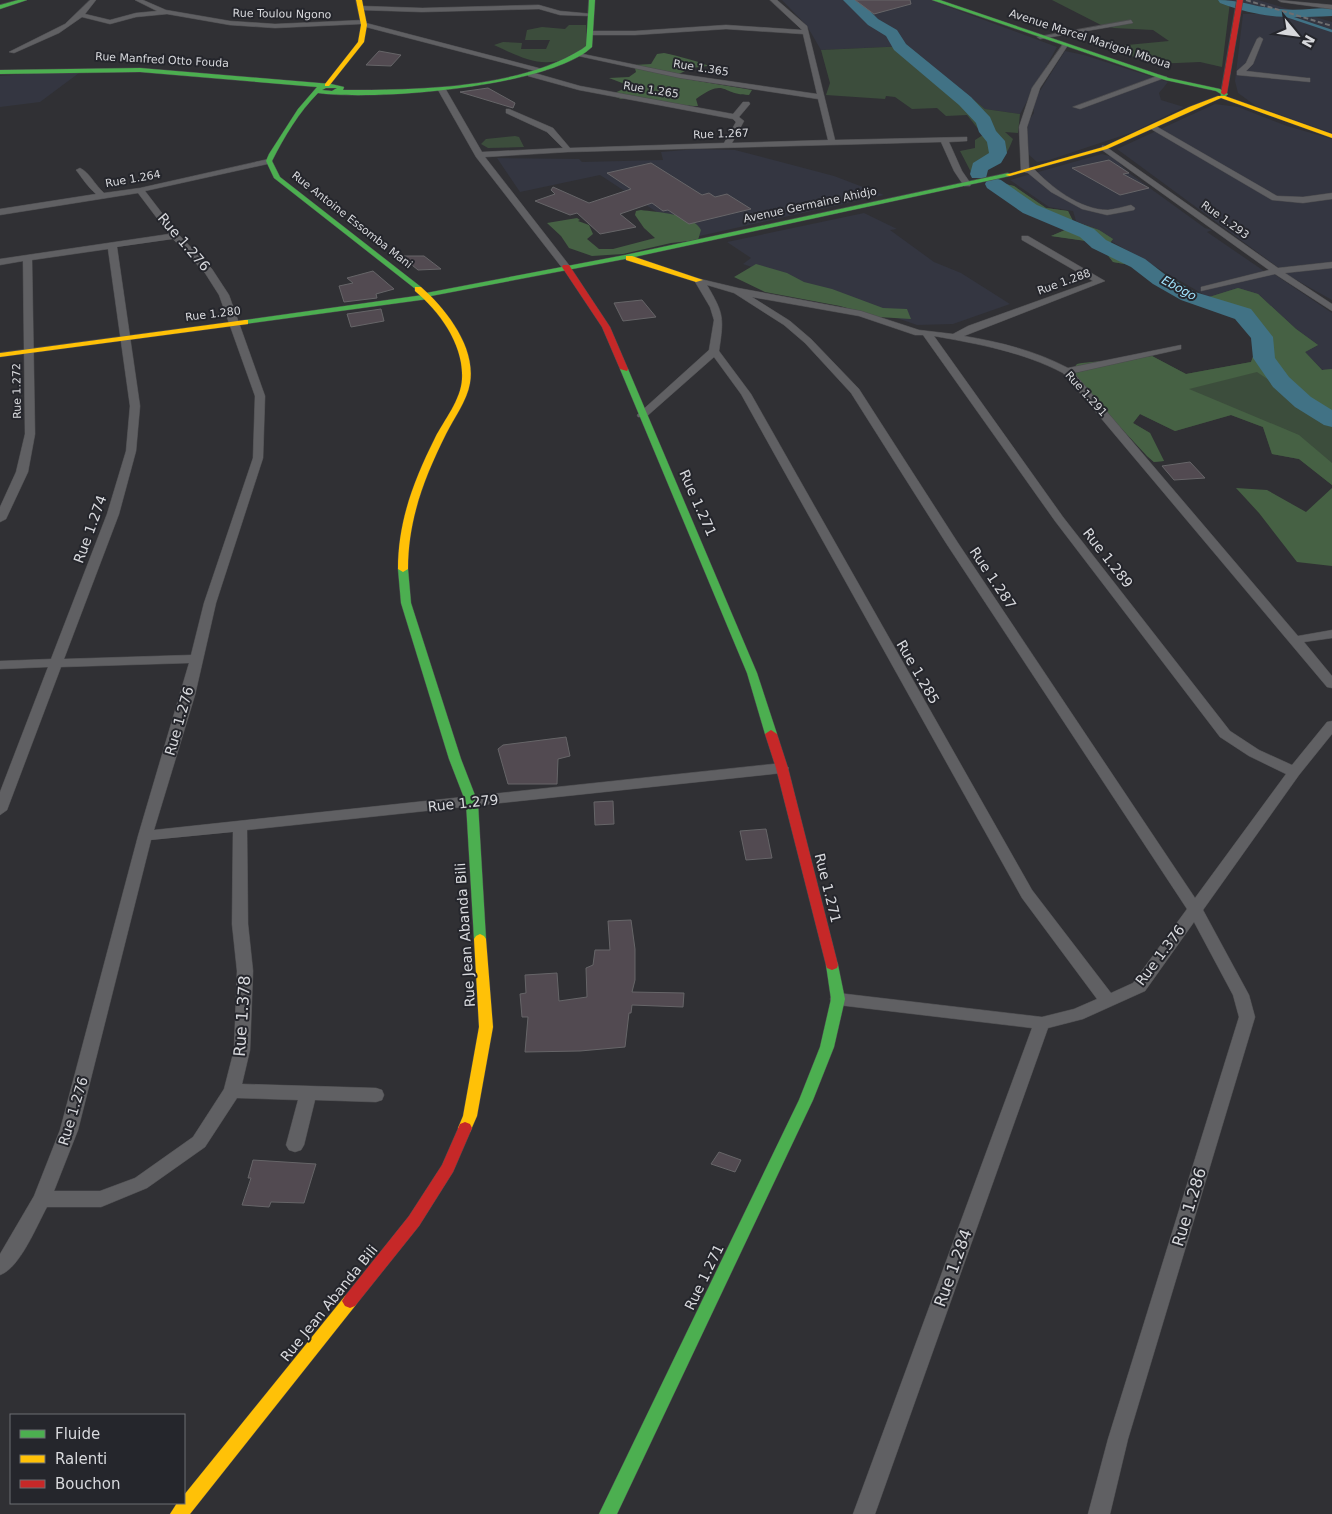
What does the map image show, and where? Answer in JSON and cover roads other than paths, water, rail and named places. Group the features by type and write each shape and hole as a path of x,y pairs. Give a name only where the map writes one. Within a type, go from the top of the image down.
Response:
{"main road":[{"path":"0,7 24,0"},
{"path":"332,87 370,93 442,90 537,72 578,56 588,47 592,0"},
{"name":"Avenue Marcel Marigoh Mboua","path":"935,0 1332,136"},
{"path":"1214,94 1227,77 1240,0"},
{"path":"268,161 275,146 307,104 332,87 361,42 364,24 360,4"},
{"name":"Rue Manfred Otto Fouda","path":"0,72 82,68 138,70 240,77 332,87"},
{"name":"Avenue Germaine Ahidjo","path":"426,295 625,257 1028,170 1105,148 1154,127 1214,94"},
{"name":"Rue Antoine Essomba Mani","path":"268,161 277,178 426,295"},
{"path":"625,257 699,280"},
{"name":"Rue 1.271","path":"566,267 606,327 642,415 702,549 752,673 782,768 833,970 838,999 827,1047 806,1100 608,1514"},
{"name":"Rue 1.280","path":"0,355 29,348 426,295"},
{"name":"Rue Jean Abanda Bili","path":"179,1514 414,1221 448,1168 470,1116 486,1027 472,803 455,759 406,603 402,549 406,519 424,472 462,394 466,379 466,366 461,347 444,316 426,295"},
{"name":"Rue 1.280","path":"0,348 29,348"}],"street":[{"path":"12,52 50,38 59,29 82,15 93,0"},
{"path":"138,0 167,12"},
{"path":"773,0 804,26 815,63 832,142"},
{"path":"1281,0 1332,7"},
{"path":"360,4 422,10 540,8 560,14 590,14"},
{"name":"Rue Toulou Ngono","path":"82,15 110,22 167,12 250,24 364,24 537,72"},
{"path":"1040,37 1131,22"},
{"path":"590,33 635,33 726,27 806,32"},
{"path":"1260,39 1246,70 1240,74 1307,80"},
{"path":"1064,45 1036,88 1023,127 1028,170 1074,203 1095,211 1106,212 1131,208"},
{"name":"Rue 1.365","path":"578,56 680,76 821,97"},
{"name":"Rue 1.265","path":"537,72 579,88 735,118"},
{"path":"1077,108 1165,78"},
{"path":"442,90 479,155 566,267"},
{"path":"727,145 740,121 735,118 746,104"},
{"path":"509,111 552,130 563,140 568,150"},
{"path":"1154,127 1275,198 1303,200 1332,196"},
{"path":"944,139 958,171 967,184"},
{"name":"Rue 1.267","path":"479,155 568,150 964,139"},
{"name":"Rue 1.293","path":"1105,148 1276,271 1332,307"},
{"name":"Rue 1.264","path":"0,212 140,190 268,161"},
{"path":"80,170 87,177 88,183 102,196"},
{"name":"Rue 1.276","path":"0,1267 12,1253 42,1198 69,1130 134,888 145,836 188,695 210,603 258,458 260,396 224,295 210,271 175,236 140,190"},
{"path":"0,262 175,236"},
{"name":"Rue 1.288","path":"954,337 971,328 1100,281 1025,238"},
{"name":"Rue 1.274","path":"0,810 113,514 131,451 135,406 112,245"},
{"name":"Rue 1.272","path":"0,519 22,472 30,434 27,258"},
{"path":"1204,289 1276,271 1332,265"},
{"path":"642,415 714,351 720,320 715,307 699,280"},
{"name":"Rue 1.291","path":"699,280 737,291 836,309 884,321 918,333 926,332 1004,347 1050,362 1067,371 1332,684"},
{"name":"Rue 1.287","path":"737,291 787,323 808,341 855,391 952,543 1195,909"},
{"name":"Rue 1.289","path":"926,332 1059,519 1225,734 1254,753 1294,772"},
{"path":"1067,371 1178,347"},
{"name":"Rue 1.285","path":"714,351 746,394 1027,894 1107,1000"},
{"path":"1294,640 1332,634"},
{"path":"0,665 196,659"},
{"name":"Rue 1.376","path":"838,999 1042,1022 1077,1014 1139,987 1294,772 1332,725"},
{"name":"Rue 1.279","path":"145,836 472,803 782,768"},
{"name":"Rue 1.378","path":"42,1198 101,1199 141,1183 199,1142 232,1091 242,1050 245,971 240,924 240,826"},
{"name":"Rue 1.286","path":"1099,1514 1118,1439 1247,1017 1241,995 1195,909"},
{"name":"Rue 1.284","path":"864,1514 1042,1022"},
{"path":"232,1091 376,1094"},
{"path":"295,1145 308,1094"}],"waterway":[{"name":"Ebogo","path":"850,0 865,12 873,22 892,33 900,47 965,101 984,121 988,132 996,141 998,153 995,159 979,167 979,174"},
{"path":"1225,0 1254,10 1281,14 1332,12"},
{"path":"1281,14 1332,31"},
{"name":"Ebogo","path":"994,184 1030,209 1087,233 1099,244 1138,263 1160,280 1188,296 1243,314 1262,337 1264,358 1281,382 1303,402 1332,420"}],"railway":[{"path":"1246,0 1332,26"}]}
